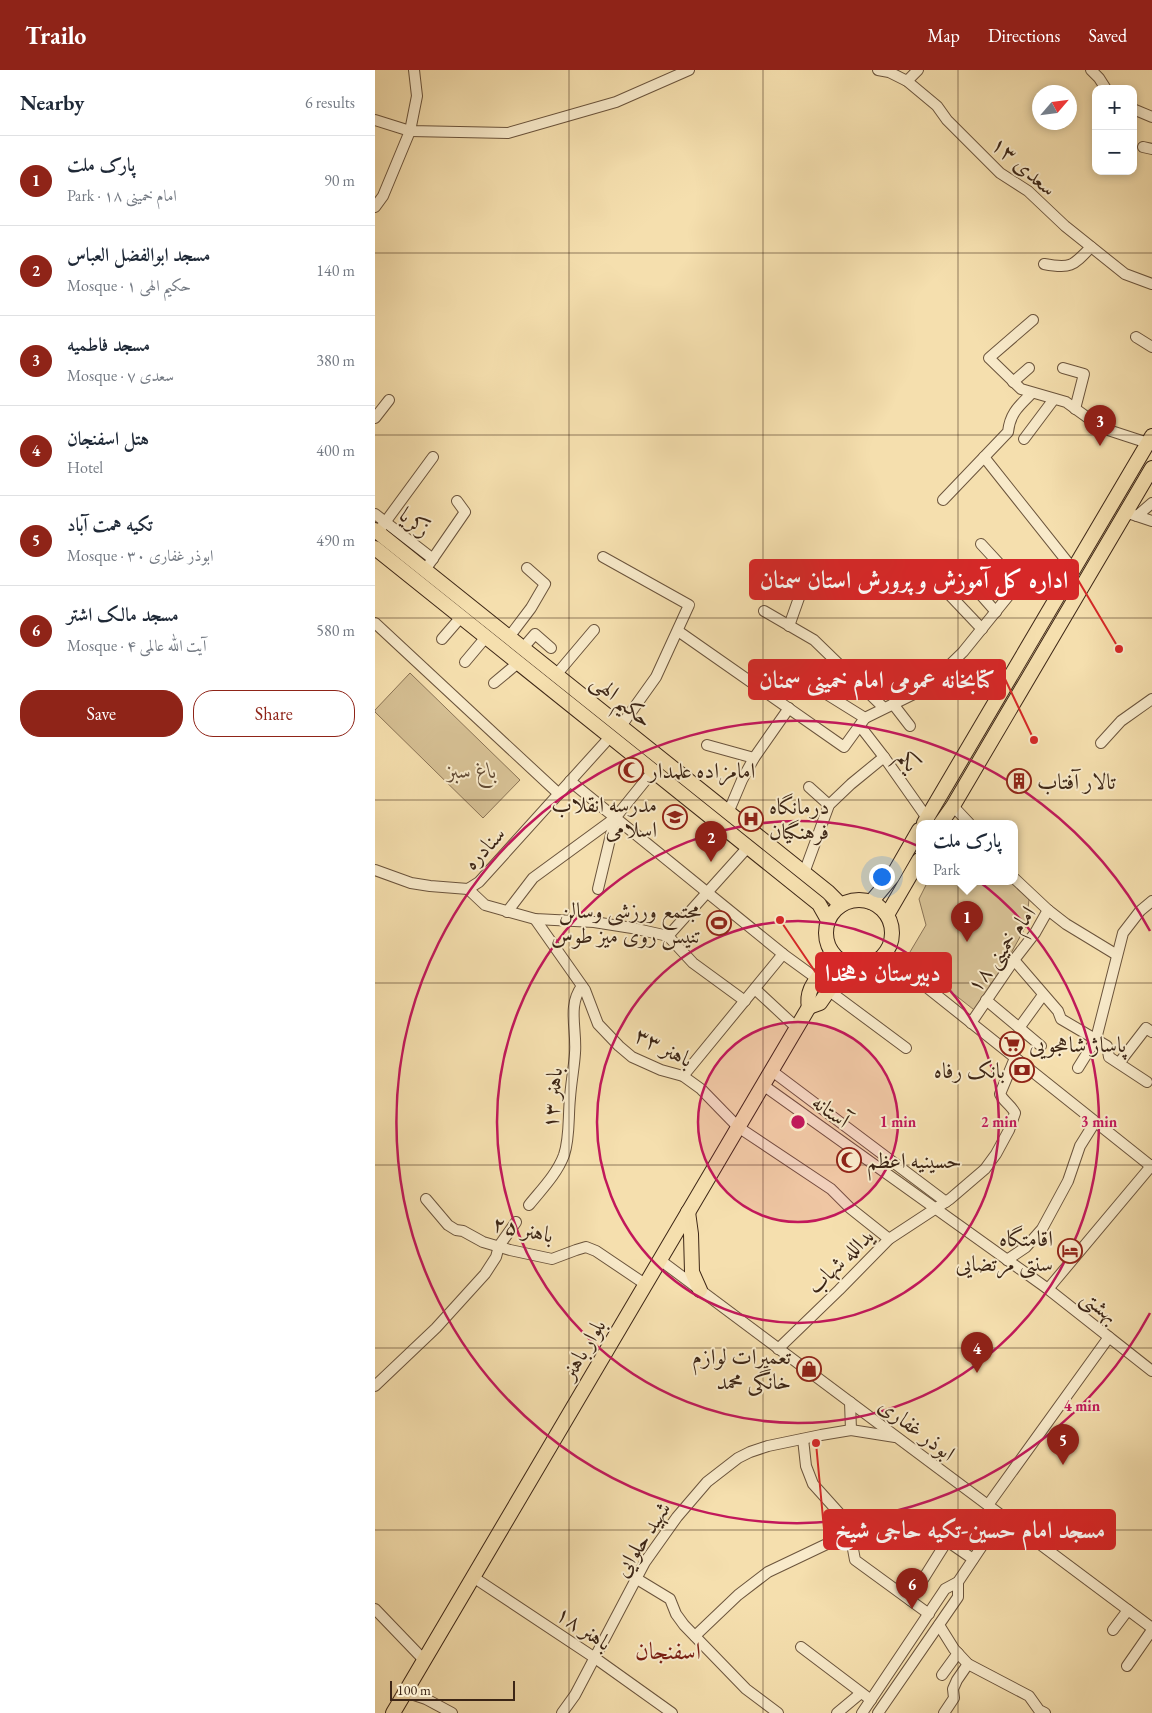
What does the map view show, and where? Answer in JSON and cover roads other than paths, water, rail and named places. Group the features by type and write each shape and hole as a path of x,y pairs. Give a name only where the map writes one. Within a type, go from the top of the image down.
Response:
{"main road":[{"path":"927,820 1150,439"},
{"path":"943,820 1131,514 1152,468"},
{"name":"حکیم الهی","path":"378,530 429,565 509,637 841,904"},
{"name":"حکیم الهی","path":"375,548 819,904 828,920"},
{"path":"610,736 621,726"},
{"path":"871,902 892,877 916,839"},
{"path":"887,915 916,865"},
{"path":"819,904 828,892"},
{"path":"856,900 871,902 880,907 887,915 893,935 890,946 877,961 867,966 847,964 838,959 831,951 826,936 828,920 833,911 841,904 856,900"},
{"path":"831,951 829,962 816,978 807,998 809,1007 820,1003 847,964"},
{"name":"بلوار باهنر","path":"393,1713 809,1007"},
{"path":"689,1212 692,1272 700,1290"}],"street":[{"path":"375,207 383,196 411,131 417,96 413,70"},
{"path":"375,120 411,131 508,133 616,102 689,70"},
{"name":"سعدی ۱۳","path":"878,70 889,72 907,81 937,106 947,120 1000,173 1028,192 1065,226 1125,274 1151,280"},
{"path":"907,81 918,70"},
{"path":"1091,70 1103,85"},
{"path":"1137,111 1152,117"},
{"path":"1044,264 1061,268 1075,263 1091,247"},
{"path":"1033,320 989,358 1021,389 1066,402 1102,428 1150,439"},
{"path":"1136,337 1152,347"},
{"path":"1013,382 1029,368"},
{"path":"1063,368 1084,374 1075,409"},
{"path":"943,500 1008,432 1009,423 1014,411 1032,393"},
{"path":"1024,438 1053,399"},
{"path":"375,418 389,400"},
{"path":"378,530 433,457"},
{"path":"984,457 1073,568"},
{"path":"429,565 465,512 457,501"},
{"path":"1131,514 1152,503"},
{"name":"زکریا","path":"375,514 378,530"},
{"path":"1131,514 1152,521"},
{"path":"981,544 1018,584"},
{"path":"603,556 689,605 656,677 621,726"},
{"path":"678,631 844,747 862,722 888,706 925,688 963,652 1018,584 1043,566 1073,568"},
{"path":"509,637 531,608 545,584 527,568"},
{"path":"959,570 995,612"},
{"path":"945,591 982,629"},
{"path":"789,626 800,595"},
{"path":"764,611 814,640 910,726"},
{"path":"442,640 461,617"},
{"path":"375,622 559,794"},
{"path":"556,675 594,630"},
{"path":"523,648 535,634 551,648"},
{"path":"465,662 486,637"},
{"path":"494,683 518,663"},
{"path":"828,695 862,722"},
{"path":"1101,743 1121,721 1152,699"},
{"path":"728,813 754,758 789,708"},
{"name":"یکم","path":"862,722 884,757 916,821"},
{"name":"سنادره","path":"375,870 411,883 468,889 479,882 610,736"},
{"path":"707,745 754,758"},
{"path":"804,873 829,805 884,757"},
{"path":"507,912 533,878 615,818 653,771"},
{"path":"570,781 783,954 816,978"},
{"path":"809,787 829,805"},
{"path":"952,805 966,820"},
{"path":"598,889 615,818"},
{"path":"668,936 748,847"},
{"path":"1018,882 1048,910"},
{"path":"468,889 485,905 535,919 594,922 668,936 693,963 745,1000"},
{"path":"1079,1068 1096,1038 1123,932 1140,911 1152,901"},
{"name":"امام خمینی ۱۸","path":"971,1023 1035,933 1048,910 1066,924 1117,955"},
{"name":"باهنر ۳۳","path":"535,919 582,986 598,1024 619,1046 632,1057 661,1070 683,1076 701,1089 738,1127 831,1189 850,1208 889,1239"},
{"path":"683,1076 783,954"},
{"path":"885,954 1152,1166 1048,1289"},
{"path":"1014,960 1058,1011 1061,1019 1107,1046 1109,1057 1147,1082"},
{"name":"باهنر ۱۳","path":"529,1205 564,1155 575,1051 573,1010 576,994 582,986"},
{"path":"755,989 797,1028"},
{"path":"829,990 906,1048"},
{"path":"1019,1028 1043,995"},
{"path":"986,1000 1041,1046"},
{"path":"1119,1063 1146,1028 1152,1032"},
{"name":"یدالله شهاب","path":"778,1349 889,1239 946,1202 985,1169 996,1154 1009,1130 1015,1113 1012,1107 1004,1102 999,1094 1015,1058"},
{"name":"آستانه","path":"771,1071 946,1202"},
{"name":"آستانه","path":"763,1085 1048,1289"},
{"path":"1007,1260 1026,1247 1043,1229 1068,1181 1080,1146 1095,1122"},
{"name":"باهنر ۲۵","path":"426,1199 448,1225 456,1230 463,1230 483,1242 552,1259 586,1248 596,1251 645,1284"},
{"path":"375,1386 436,1328 485,1274 499,1246 517,1222"},
{"name":"ابوذر غفاری","path":"660,1260 1152,1629"},
{"name":"بهشتی","path":"1048,1289 1152,1371"},
{"path":"987,1505 1109,1337"},
{"path":"850,1402 851,1430"},
{"name":"شهید حلوایی","path":"562,1713 575,1695 645,1562 677,1517 707,1482 738,1458 750,1452 803,1439 851,1430 896,1437"},
{"path":"803,1439 806,1466 813,1484 840,1514 850,1533 855,1560 929,1614"},
{"path":"862,1713 945,1589 958,1582 1002,1516"},
{"path":"695,1636 738,1595 768,1572 850,1533"},
{"path":"910,1600 947,1541 973,1559"},
{"name":"باهنر ۱۸","path":"473,1576 595,1658 672,1713"},
{"path":"637,1579 670,1599 676,1614 695,1636 746,1689 778,1713"},
{"path":"878,1713 958,1597 958,1582"},
{"path":"375,1609 424,1660"},
{"path":"1113,1630 1128,1610"},
{"path":"939,1625 968,1664 1029,1696 1039,1710 1045,1713"},
{"path":"1127,1666 1152,1629"},
{"path":"801,1647 871,1700"},
{"path":"942,1675 958,1653"},
{"path":"944,1713 954,1698 953,1689 968,1664"},
{"path":"405,1692 426,1699 452,1713"},
{"path":"837,1713 861,1693"}],"place":[{"name":"مسجد فاطمیه","path":"1100,446"},
{"name":"اداره کل آموزش و پرورش استان سمنان","path":"1119,649"},
{"name":"کتابخانه عمومی امام خمینی سمنان","path":"1034,740"},
{"name":"امامزاده علمدار","path":"631,770"},
{"name":"تالار آفتاب","path":"1019,781"},
{"name":"مدرسه انقلاب اسلامی","path":"675,817"},
{"name":"درمانگاه فرهنگیان","path":"751,819"},
{"name":"مسجد ابوالفضل العباس","path":"711,862"},
{"name":"دبیرستان دهخدا","path":"780,920"},
{"name":"مجتمع ورزشی وسالن تنیس روی میز طوس","path":"719,923"},
{"name":"پارک ملت","path":"967,942"},
{"name":"پاساژ شاهجویی","path":"1012,1044"},
{"name":"بانک رفاه","path":"1022,1070"},
{"name":"حسینیه اعظم","path":"849,1160"},
{"name":"اقامتگاه سنتی مرتضایی","path":"1070,1251"},
{"name":"تعمیرات لوازم خانگی محمد","path":"809,1369"},
{"name":"هتل اسفنجان","path":"977,1373"},
{"name":"مسجد امام حسین-تکیه حاجی شیخ","path":"816,1443"},
{"name":"تکیه همت آباد","path":"1063,1465"},
{"name":"مسجد مالک اشتر","path":"912,1609"}],"district":[{"name":"اسفنجان","path":"668,1650"}],"park label":[{"name":"باغ سبز","path":"472,770"}]}
